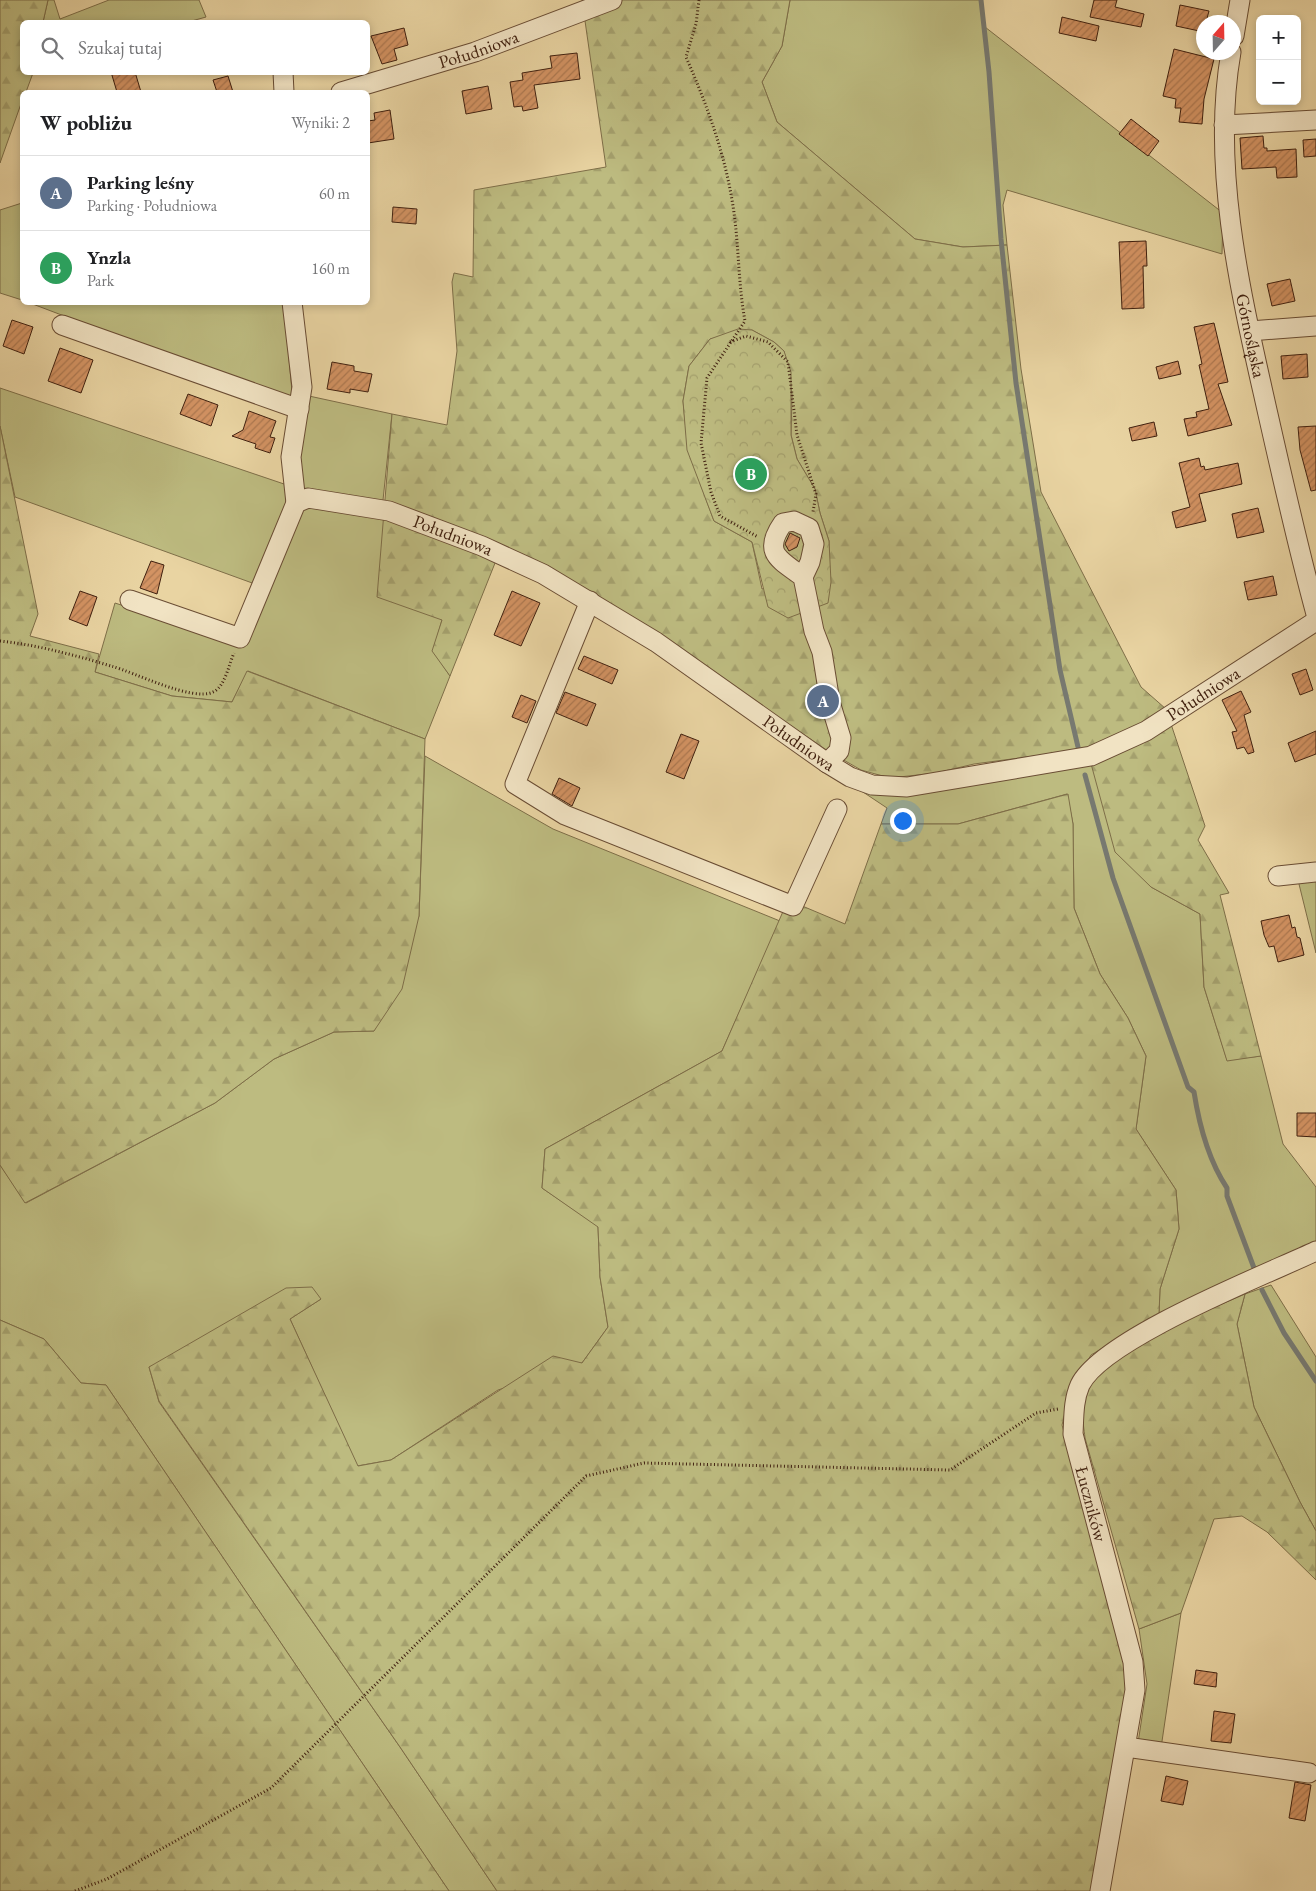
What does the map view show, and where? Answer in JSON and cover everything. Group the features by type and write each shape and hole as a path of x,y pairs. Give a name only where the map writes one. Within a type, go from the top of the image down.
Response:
{"street":[{"name":"Południowa","path":"349,90 475,52 612,0"},
{"path":"1236,15 1238,0"},
{"name":"Górnośląska","path":"1230,60 1224,125 1232,243 1250,331 1308,553 1316,614"},
{"path":"283,75 284,90"},
{"path":"1224,125 1316,120"},
{"path":"130,600 240,638 296,503 291,457 302,387 292,305"},
{"path":"62,325 299,409"},
{"path":"1250,331 1316,326"},
{"name":"Południowa","path":"296,503 308,498 389,511 482,546 543,574 656,642 827,763 850,777 872,785 907,786 1090,756 1146,731 1316,621"},
{"path":"803,577 775,554 772,545 783,523 794,521 809,528 814,544 810,562 803,577 814,631 822,652 830,702 842,738 839,751 827,763"},
{"path":"590,601 515,784 565,815 793,906 837,809"},
{"path":"1278,876 1316,872"},
{"name":"Łuczników","path":"1100,1891 1135,1690 1133,1662 1073,1434 1074,1405 1080,1385 1092,1368 1112,1351 1160,1324 1316,1251"},
{"path":"1126,1746 1309,1773"}],"path":[{"path":"699,0 696,24 686,57 711,116 733,204 738,243 740,292 745,320 708,378 701,443 711,492 720,516 772,545"},
{"path":"730,342 746,336 768,342 788,362 797,435 816,494 809,528"},
{"path":"0,641 32,645 113,667 177,690 206,694 214,692 220,686 240,638"},
{"path":"75,1891 107,1879 271,1788 586,1476 644,1463 950,1470 1036,1414 1074,1405"}],"green space":[{"path":"0,0 48,0 43,20 20,20 20,75 32,75 27,90 20,90 20,107 0,163"},
{"path":"48,0 54,0 60,19 109,0 199,0 206,17 195,20 43,20"},
{"path":"582,0 790,0 782,46 762,82 777,122 915,239 963,247 1007,245 1021,369 1041,492 1141,687 1166,709 1205,826 1198,840 1229,893 1220,895 1261,1056 1227,1061 1204,987 1200,914 1151,887 1115,852 1087,749 974,764 936,773 890,778 861,770 828,751 668,643 501,548 450,676 432,651 442,620 377,597 392,414 447,425 457,351 452,282 454,273 473,277 474,190 606,167","holes":["752,330 774,342 784,351 792,395 791,435 797,459 815,489 829,541 829,560 762,589 752,542 714,521 688,450 683,401 689,366 710,339"]},
{"path":"790,0 982,0 985,27 1223,213 1222,254 1007,190 1003,205 1007,245 963,247 915,239 777,122 762,82 782,46"},
{"path":"20,204 20,299 0,293 0,210"},
{"path":"35,305 284,305 293,403"},
{"path":"738,329 752,330 774,342 784,351 791,372 791,435 797,459 815,489 829,541 831,582 828,603 788,618 768,607 752,542 714,521 687,450 683,401 689,366 710,339"},
{"path":"0,388 287,485 309,396 392,414 383,500 442,620 433,651 450,676 425,739 248,671 232,702 172,696 95,672 115,603 232,641 255,584 15,497 0,426"},
{"path":"0,426 38,614 30,636 99,654 95,672 172,696 232,702 247,671 425,739 419,916 402,989 374,1031 334,1032 274,1059 215,1103 25,1203 0,1165"},
{"path":"425,756 553,829 780,921 722,1051 545,1149 542,1188 598,1226 600,1277 608,1327 582,1363 498,1390 391,1460 357,1466 290,1319 321,1299 149,1367 159,1402 400,1747 497,1891 449,1891 106,1385 81,1383 44,1339 0,1320 0,1165 26,1203 215,1103 274,1059 334,1032 374,1031 419,916"},
{"path":"1091,764 1151,887 1200,914 1204,987 1227,1060 1261,1056 1283,1144 1316,1187 1316,1241 1159,1314 1160,1289 1179,1229 1176,1190 1136,1129 1146,1056 1128,1018 1100,974 1074,908 1073,824 1067,794 958,824 881,824 887,808 857,788"},
{"path":"1068,794 1073,824 1074,908 1100,974 1128,1018 1146,1056 1136,1129 1176,1190 1179,1229 1160,1289 1159,1314 1091,1355 1071,1389 1062,1425 1124,1653 1126,1695 1091,1891 497,1891 400,1747 159,1401 149,1367 286,1288 312,1287 321,1299 290,1319 358,1466 391,1460 553,1356 582,1363 608,1327 600,1277 598,1227 542,1188 545,1149 722,1051 788,900 845,924 881,824 958,824"},
{"path":"1316,879 1316,953 1298,880"},
{"path":"1271,1285 1316,1357 1316,1531 1254,1407 1237,1324 1245,1294"},
{"path":"1245,1294 1237,1324 1254,1407 1316,1531 1316,1580 1267,1532 1242,1516 1214,1519 1181,1613 1139,1629 1085,1438 1082,1412 1085,1392 1099,1372 1136,1346 1183,1321"},
{"path":"0,1320 44,1339 81,1383 106,1385 449,1891 0,1891"},
{"path":"1181,1613 1161,1748 1138,1743 1147,1684 1139,1629"}],"building":[{"path":"1094,0 1117,0 1115,7 1144,14 1141,27 1090,17"},
{"path":"1180,5 1209,11 1208,15 1196,15 1196,30 1176,26"},
{"path":"1062,17 1099,26 1096,41 1059,33"},
{"path":"404,28 408,45 394,49 397,60 382,64 371,36"},
{"path":"1174,49 1196,54 1196,60 1214,60 1204,99 1202,124 1179,122 1181,108 1175,108 1176,99 1163,96"},
{"path":"577,53 580,79 534,85 538,108 523,111 522,106 514,107 510,82 523,80 522,73 552,68 550,56"},
{"path":"112,75 136,75 140,90 116,90"},
{"path":"228,76 232,90 216,90 213,80"},
{"path":"488,86 492,109 466,114 462,91"},
{"path":"390,110 394,139 370,143 370,121 375,120 374,113"},
{"path":"1131,119 1159,141 1148,156 1119,134"},
{"path":"1263,136 1264,148 1267,148 1267,151 1296,149 1297,177 1277,178 1276,167 1242,169 1240,138"},
{"path":"1316,139 1316,156 1304,157 1303,140"},
{"path":"393,207 417,209 416,224 392,222"},
{"path":"1146,241 1147,266 1143,266 1144,308 1122,309 1119,242"},
{"path":"1290,279 1295,301 1272,306 1267,284"},
{"path":"12,320 33,327 24,354 3,346"},
{"path":"1214,323 1228,382 1218,384 1232,425 1188,436 1184,419 1197,417 1196,412 1209,409 1199,365 1202,364 1194,327"},
{"path":"60,348 93,360 81,393 48,381"},
{"path":"1307,354 1308,377 1283,379 1281,356"},
{"path":"1178,361 1181,374 1159,379 1156,367"},
{"path":"332,362 354,366 354,371 372,374 368,392 350,389 350,393 327,389"},
{"path":"188,394 218,405 211,426 180,414"},
{"path":"249,411 276,421 270,437 275,438 270,453 255,448 256,444 232,436 243,430"},
{"path":"1154,422 1157,436 1132,441 1129,428"},
{"path":"1316,426 1316,490 1311,491 1300,450 1298,427"},
{"path":"1199,458 1201,467 1204,466 1205,470 1238,463 1242,484 1199,494 1206,521 1176,528 1172,512 1190,507 1179,463"},
{"path":"1258,508 1264,532 1237,538 1232,514"},
{"path":"790,533 800,538 797,547 789,551 785,544"},
{"path":"151,561 164,565 157,594 140,588"},
{"path":"1273,576 1277,595 1248,600 1244,582"},
{"path":"80,591 97,597 87,626 69,619"},
{"path":"512,591 540,603 521,646 494,635"},
{"path":"584,656 618,670 612,684 578,669"},
{"path":"1306,669 1313,690 1300,695 1292,674"},
{"path":"1241,691 1251,712 1244,715 1254,752 1248,754 1244,747 1237,749 1232,732 1237,731 1222,700"},
{"path":"565,692 596,704 587,726 556,713"},
{"path":"521,695 536,701 527,723 512,717"},
{"path":"1316,731 1316,754 1295,762 1288,743"},
{"path":"681,734 699,741 684,779 666,772"},
{"path":"559,778 580,788 572,806 552,794"},
{"path":"1289,915 1292,928 1295,927 1297,937 1300,938 1304,955 1278,962 1274,946 1269,947 1264,935 1261,921"},
{"path":"1297,1113 1316,1113 1316,1137 1297,1136"},
{"path":"1196,1670 1217,1673 1216,1687 1194,1684"},
{"path":"1214,1711 1235,1714 1231,1743 1211,1741"},
{"path":"1166,1776 1188,1781 1183,1805 1161,1801"},
{"path":"1295,1782 1311,1785 1305,1821 1289,1818"}],"waterway":[{"path":"981,0 989,72 1001,239 1016,383 1060,670 1078,747"},
{"path":"1085,775 1113,878 1188,1087 1194,1092 1206,1142 1215,1166 1227,1188 1227,1196 1254,1268"},
{"path":"1262,1290 1284,1333 1316,1381"}],"place":[{"name":"Ynzla","path":"751,474"},
{"name":"Parking leśny","path":"823,701"}]}
